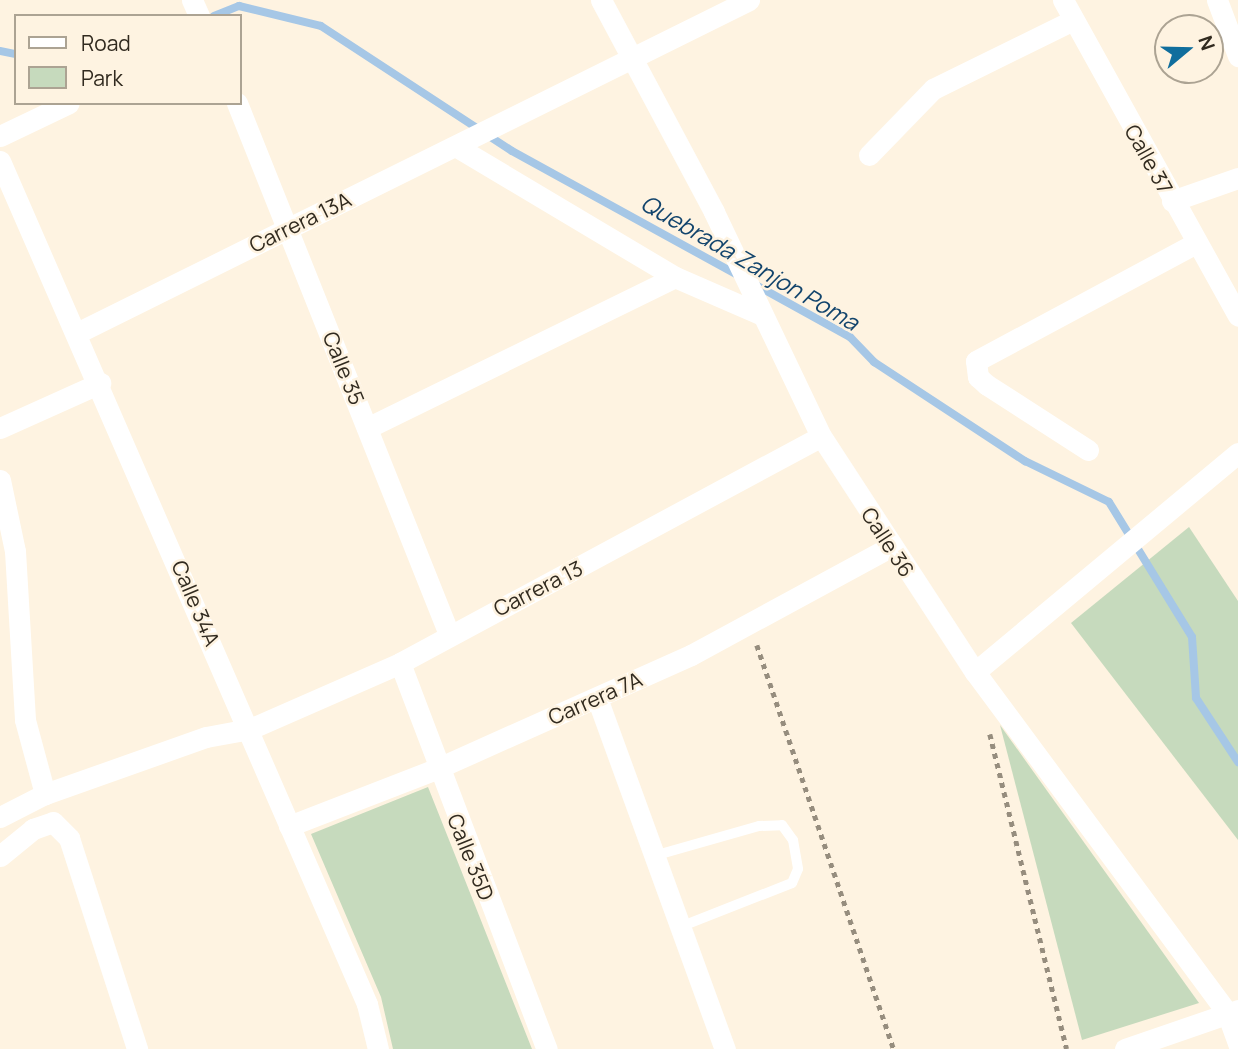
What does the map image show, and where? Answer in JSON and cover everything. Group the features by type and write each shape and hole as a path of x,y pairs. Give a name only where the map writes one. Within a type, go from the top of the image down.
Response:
{"street":[{"name":"Calle 36","path":"601,0 714,212 749,292 821,436 890,547 975,672 1233,1011 1238,1044"},
{"name":"Carrera 13A","path":"77,333 289,227 466,143 749,0"},
{"name":"Calle 37","path":"1063,0 1238,316"},
{"path":"1217,0 1238,56"},
{"path":"869,155 933,89 1073,20"},
{"path":"0,136 65,105"},
{"name":"Calle 35","path":"238,105 289,227 449,634"},
{"path":"466,143 675,276 760,314"},
{"name":"Calle 34A","path":"0,161 250,729 289,827 367,1004 378,1049"},
{"path":"1172,201 1238,178"},
{"path":"1088,450 987,385 975,370 976,361 1196,243"},
{"path":"367,428 675,276"},
{"path":"0,429 100,383"},
{"name":"Carrera 13","path":"0,817 45,794 206,737 250,729 400,663 449,634 821,436"},
{"path":"975,672 1238,453"},
{"path":"0,480 15,551 25,720 45,794"},
{"name":"Carrera 7A","path":"289,827 436,769 597,698 750,624 890,547"},
{"name":"Calle 35D","path":"400,663 436,769 547,1049"},
{"path":"597,698 657,855 725,1049"},
{"path":"0,856 33,829 54,822 69,838 136,1049"},
{"path":"1125,1049 1233,1011"}],"lane":[{"path":"657,855 759,826 782,825 793,840 798,869 792,883 682,926"}],"path":[{"path":"750,624 894,1049"},
{"path":"988,726 1067,1049"}],"green space":[{"path":"1189,527 1238,601 1238,840 1071,623"},
{"path":"1000,725 1199,1003 1082,1040"},
{"path":"428,787 532,1049 393,1049 381,997 311,834"}],"waterway":[{"name":"Quebrada Zanjon Poma","path":"219,14 239,6 321,26 512,151 739,276"},
{"name":"Quebrada Zanjon Poma","path":"0,51 14,54"},
{"name":"Quebrada Zanjon Poma","path":"754,284 850,337 874,362 1025,461 1109,502 1192,637 1196,698 1238,762"}]}
